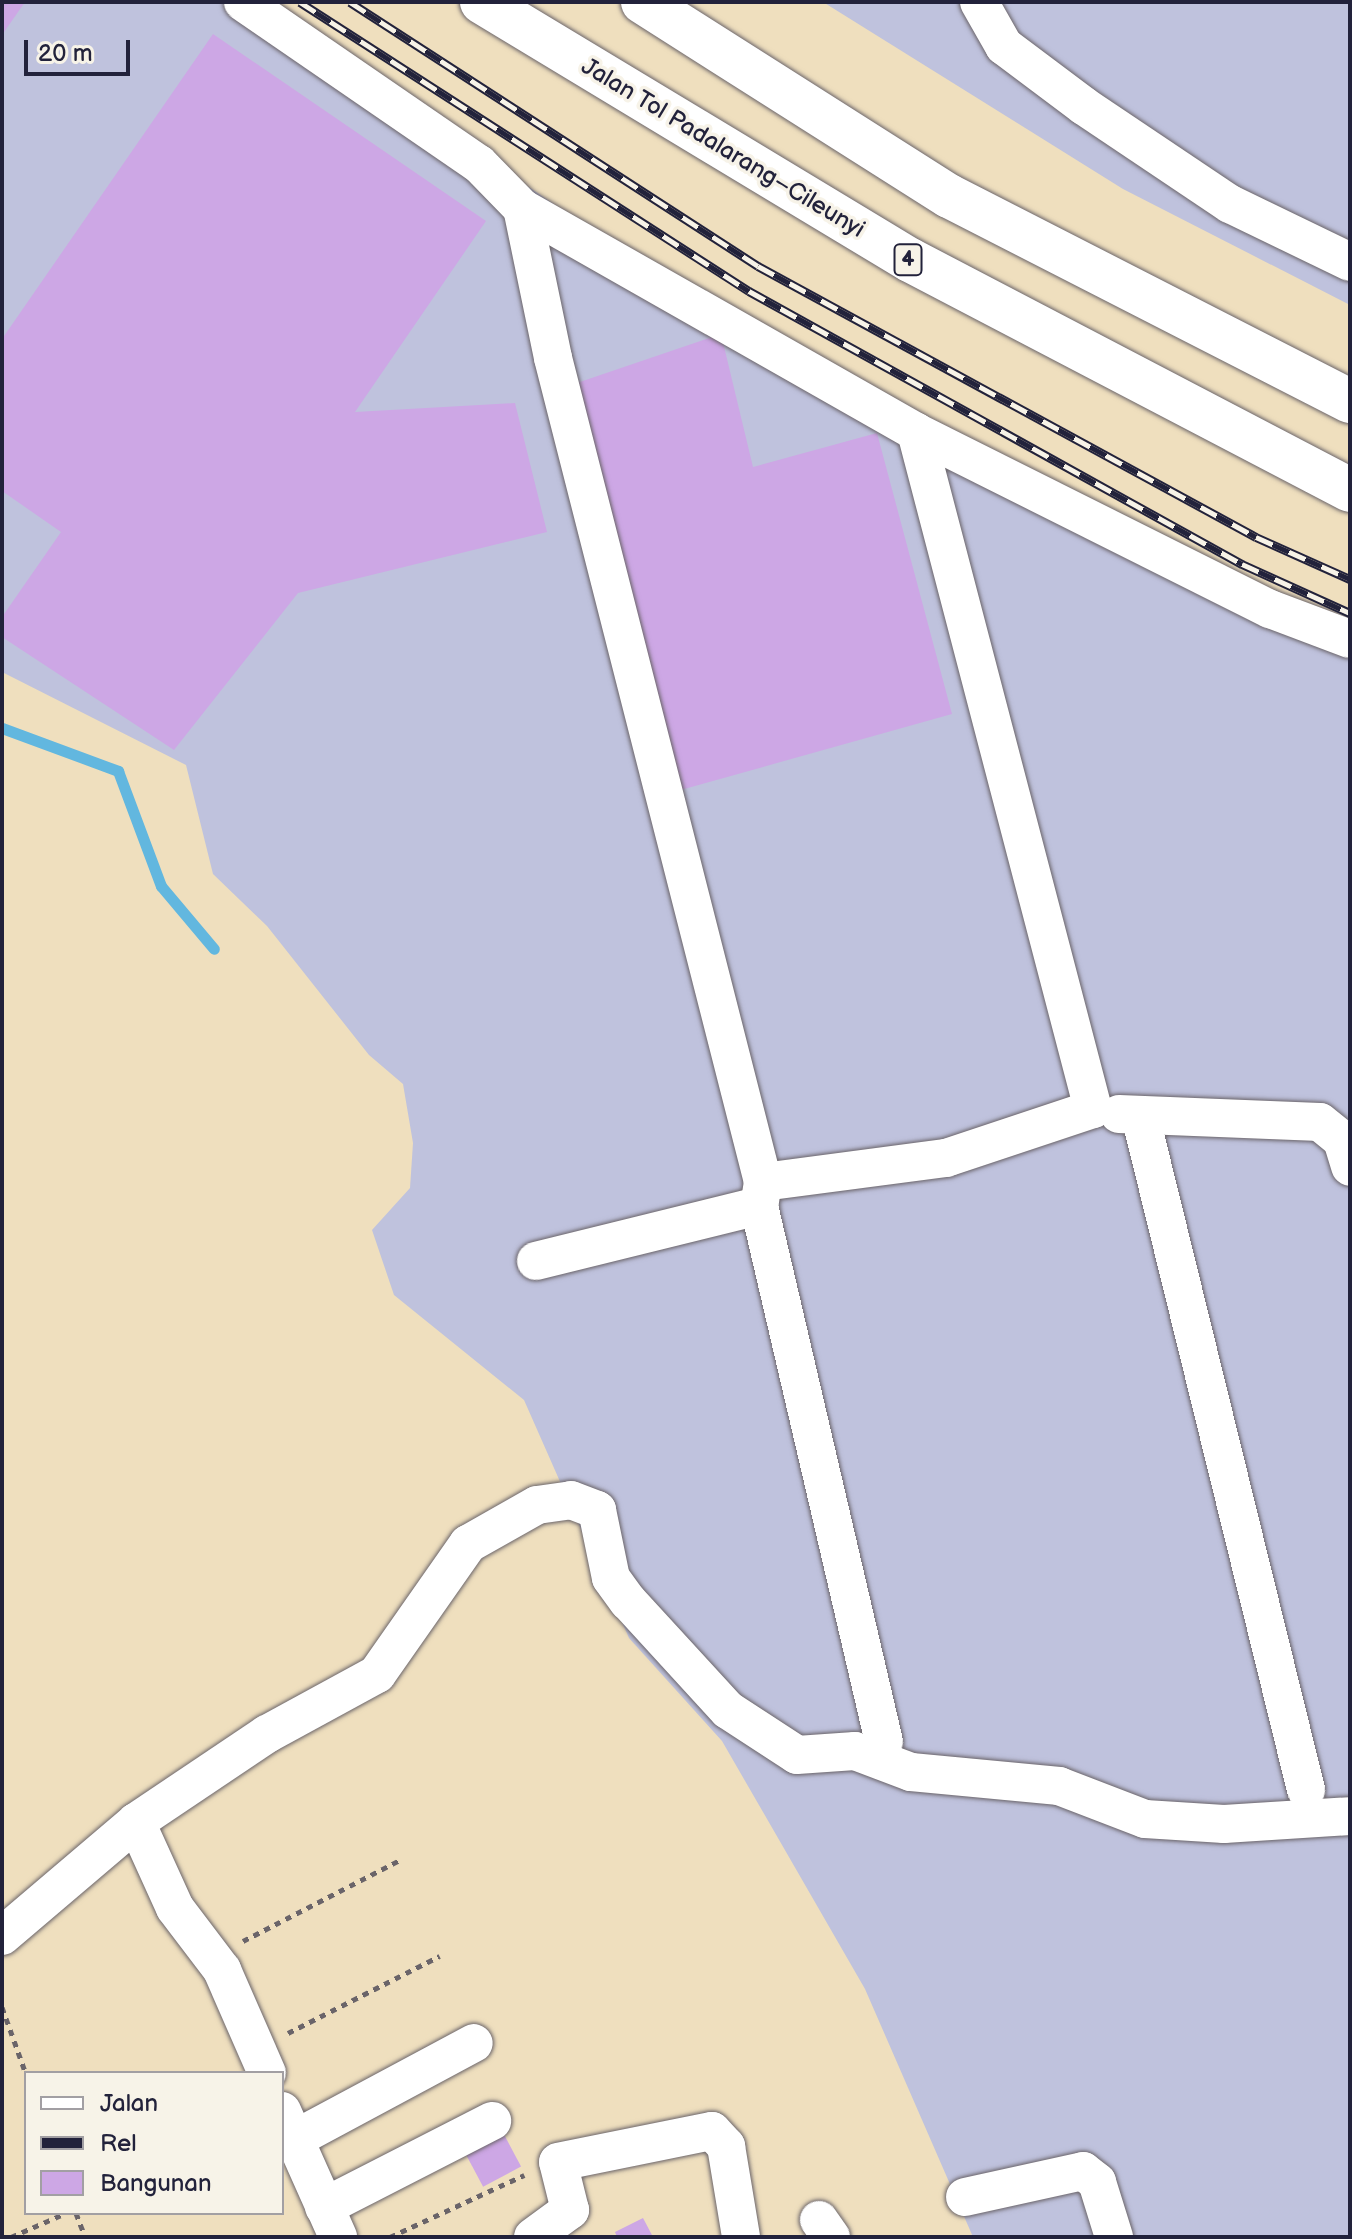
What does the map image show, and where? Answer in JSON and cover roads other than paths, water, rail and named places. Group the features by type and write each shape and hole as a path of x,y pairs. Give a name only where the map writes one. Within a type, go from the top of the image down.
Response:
{"highway":[{"name":"Jalan Tol Padalarang–Cileunyi","path":"482,2 910,260 1350,490"},
{"path":"643,2 949,196 1350,401"}],"street":[{"path":"243,2 479,164 522,208 916,432 1270,609 1350,639"},
{"path":"979,2 1004,46 1084,106 1230,204 1350,262"},
{"path":"522,208 553,358 761,1194 884,1742"},
{"path":"916,432 1093,1109"},
{"path":"536,1261 761,1194 946,1158 1093,1109 1141,1119 1320,1122 1342,1140 1350,1167"},
{"path":"1141,1119 1306,1790"},
{"path":"2,1936 136,1822 267,1734 366,1682 456,1556 537,1505 587,1502 598,1513 611,1578 628,1601 728,1710 771,1745 797,1755 855,1751 911,1772 1059,1786 1145,1819 1224,1824 1350,1816"},
{"path":"136,1822 175,1908 213,1956 262,2060"},
{"path":"474,2043 288,2126 331,2222 492,2121"},
{"path":"533,2237 569,2213 558,2162 712,2131 726,2146 741,2237"},
{"path":"965,2197 1083,2171 1097,2182 1114,2237"}],"waterway":[{"path":"2,728 118,771 161,886 214,949"}],"railway":[{"path":"300,2 749,291 1242,564 1350,613"},
{"path":"350,2 758,266 1256,537 1350,579"}]}
